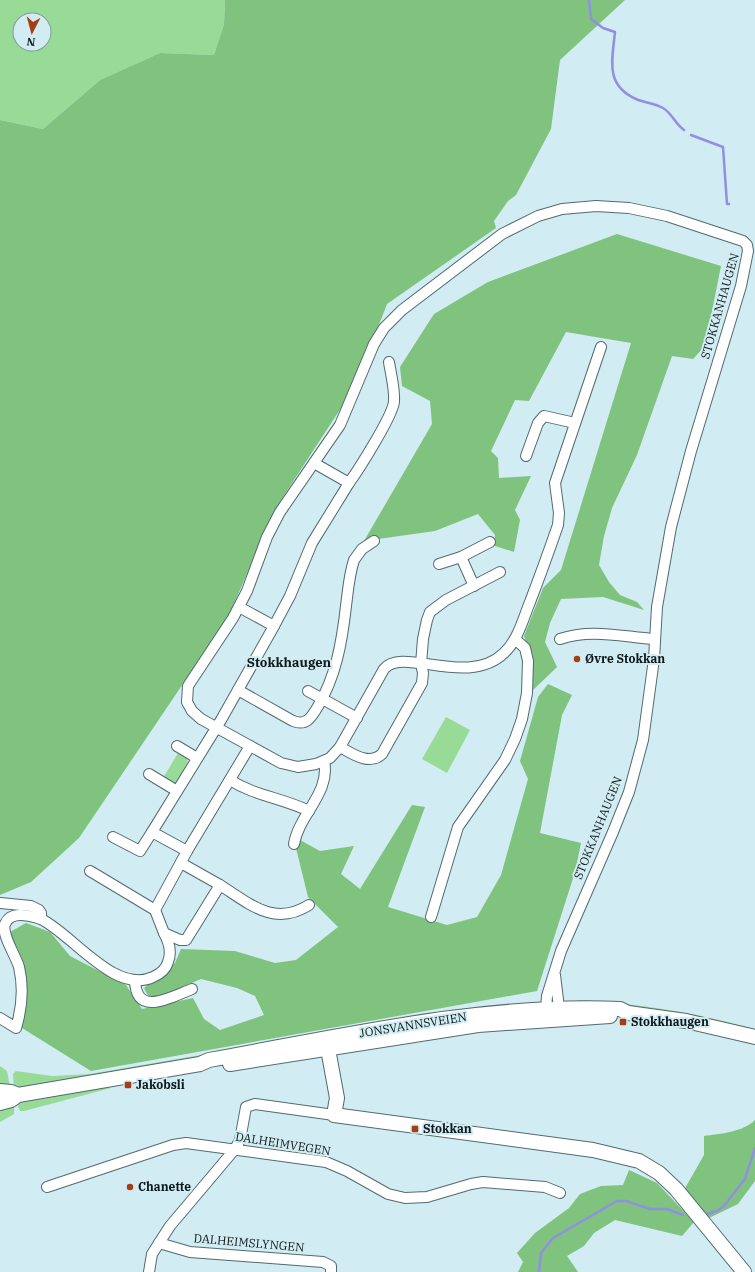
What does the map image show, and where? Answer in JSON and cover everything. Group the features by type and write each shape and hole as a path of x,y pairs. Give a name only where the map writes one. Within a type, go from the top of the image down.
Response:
{"main road":[{"name":"JONSVANNSVEIEN","path":"323,1046 454,1018 620,1009 628,1012 686,1021 755,1037"},
{"name":"JONSVANNSVEIEN","path":"0,1103 11,1100 18,1095 200,1064 209,1060 323,1046 352,1045 552,1012"},
{"path":"334,1082 340,1059 352,1045"},
{"path":"323,1046 334,1082 337,1098 335,1110"},
{"path":"323,1046 329,1099 335,1110"},
{"name":"JONSVANNSVEIEN","path":"0,1091 11,1092 18,1095"},
{"path":"335,1110 593,1150 635,1159 654,1169 676,1189 744,1272"}],"street":[{"name":"STOKKANHAUGEN","path":"552,1012 555,975 567,934 613,832 629,792 643,740 655,639 657,607 671,528 691,450 748,255 747,245 739,238 667,216 613,206 562,209 538,216 502,234 402,310 384,328 370,351 340,425 271,528 239,607 227,629 188,686 187,692 187,702 192,711 216,727 289,766 307,767 324,761 340,747 387,666 398,661 459,668 480,667 498,658 515,640 558,525 559,513 554,483 601,347"},
{"path":"113,837 140,851 238,690 288,600 312,542 348,483 366,457 393,406 394,394 389,362"},
{"path":"526,456 540,419 548,416 575,423"},
{"path":"314,463 348,483"},
{"path":"238,690 300,723 308,721 323,698 333,676 341,642 353,565 362,549 374,541"},
{"path":"439,564 461,557 490,542"},
{"path":"461,557 474,586"},
{"path":"340,747 367,759 376,758 382,754 420,687 423,673 421,664 425,626 430,612 439,604 500,572"},
{"path":"239,607 274,626"},
{"path":"560,639 580,634 607,633 655,639"},
{"path":"431,917 458,827 505,760 514,743 522,719 527,693 528,661 525,648 515,640"},
{"path":"308,691 357,718"},
{"path":"177,746 197,758"},
{"path":"155,910 187,852 250,746"},
{"path":"294,844 297,831 323,785 325,774 324,761"},
{"path":"149,774 177,791"},
{"path":"230,780 251,792 291,802 308,811"},
{"path":"152,832 187,852"},
{"path":"181,863 259,908 274,914 294,913 309,905"},
{"path":"0,1018 16,1028 22,1002 19,968 5,933 5,925 10,918 14,916 41,919 52,924 105,968 120,976 135,980 149,979 166,967 169,959 169,948 155,910 90,871"},
{"path":"164,933 180,940 186,940 220,885"},
{"path":"0,903 35,908 41,913 41,919"},
{"path":"135,980 138,995 144,1002 148,1003 159,1002 192,989"},
{"path":"149,1272 152,1254 170,1226 235,1149 240,1140 244,1112 250,1105 335,1110"},
{"name":"DALHEIMVEGEN","path":"47,1186 173,1145 186,1143 326,1162 347,1171 388,1194 405,1198 427,1196 483,1182 545,1187 560,1193"},
{"name":"DALHEIMSLYNGEN","path":"159,1243 190,1252 323,1262 331,1266 331,1272"}],"green space":[{"path":"0,0 225,0 224,24 214,55 160,53 100,80 43,129 0,120"},
{"path":"225,0 625,0 560,60 551,129 516,195 508,201 494,221 496,228 387,304 365,361 343,405 277,506 228,617 79,838 31,882 0,895 0,120 43,129 100,80 160,53 214,55 224,24"},
{"path":"617,234 721,266 705,346 693,359 672,356 637,455 612,508 604,536 599,565 609,582 620,595 637,602 644,610 603,597 561,599 550,623 545,642 557,667 532,691 533,660 524,636 543,588 561,570 631,343 566,332 529,401 515,400 491,451 498,458 499,478 531,476 515,510 520,520 514,552 495,546 495,535 478,514 435,531 364,541 432,424 430,401 402,386 400,367 434,314 488,282"},
{"path":"548,684 572,695 562,715 540,833 581,843 575,872 537,991 91,1071 22,1028 26,993 23,967 10,932 26,923 50,932 70,956 126,985 142,1009 193,998 204,1019 220,1030 264,1015 255,996 237,988 201,979 154,999 147,994 144,988 175,963 181,949 235,951 275,963 296,960 338,927 308,897 295,844 300,840 320,851 354,846 341,874 360,889 412,805 425,807 388,907 447,925 477,917 501,875 528,779 520,761 538,697"},
{"path":"446,717 470,730 447,773 422,759"},
{"path":"178,753 187,758 188,764 178,782 173,784 163,778"},
{"path":"577,1000 645,1006 711,1018 755,1029 755,1032 577,1006"},
{"path":"450,1012 31,1088 0,1087 0,1066 7,1071 10,1087 14,1087 13,1074 16,1071 52,1076 90,1074"},
{"path":"96,1087 111,1088 24,1111 20,1111 17,1104 14,1105 14,1114 0,1122 0,1109 13,1102"},
{"path":"755,1120 755,1181 738,1204 709,1218 684,1190 704,1155 704,1136 738,1130"},
{"path":"629,1170 657,1183 694,1222 682,1236 615,1220 594,1233 584,1246 567,1256 578,1272 518,1272 523,1262 517,1253 535,1233 569,1208 580,1194 601,1186 623,1185"}],"waterway":[{"path":"589,0 591,19 603,28 615,32 612,62 615,79 619,87 636,99 663,108 684,130"},
{"path":"691,135 723,147 727,204 729,204"},
{"path":"707,1214 717,1211 724,1206 745,1179 755,1148"},
{"path":"539,1272 541,1253 553,1238 617,1201 626,1201 650,1209 667,1209 683,1215"}],"place":[{"name":"Øvre Stokkan","path":"577,659"},
{"name":"Stokkhaugen","path":"623,1022"},
{"name":"Jakobsli","path":"128,1085"},
{"name":"Stokkan","path":"415,1129"},
{"name":"Chanette","path":"130,1187"}],"district":[{"name":"Stokkhaugen","path":"289,662"}]}
